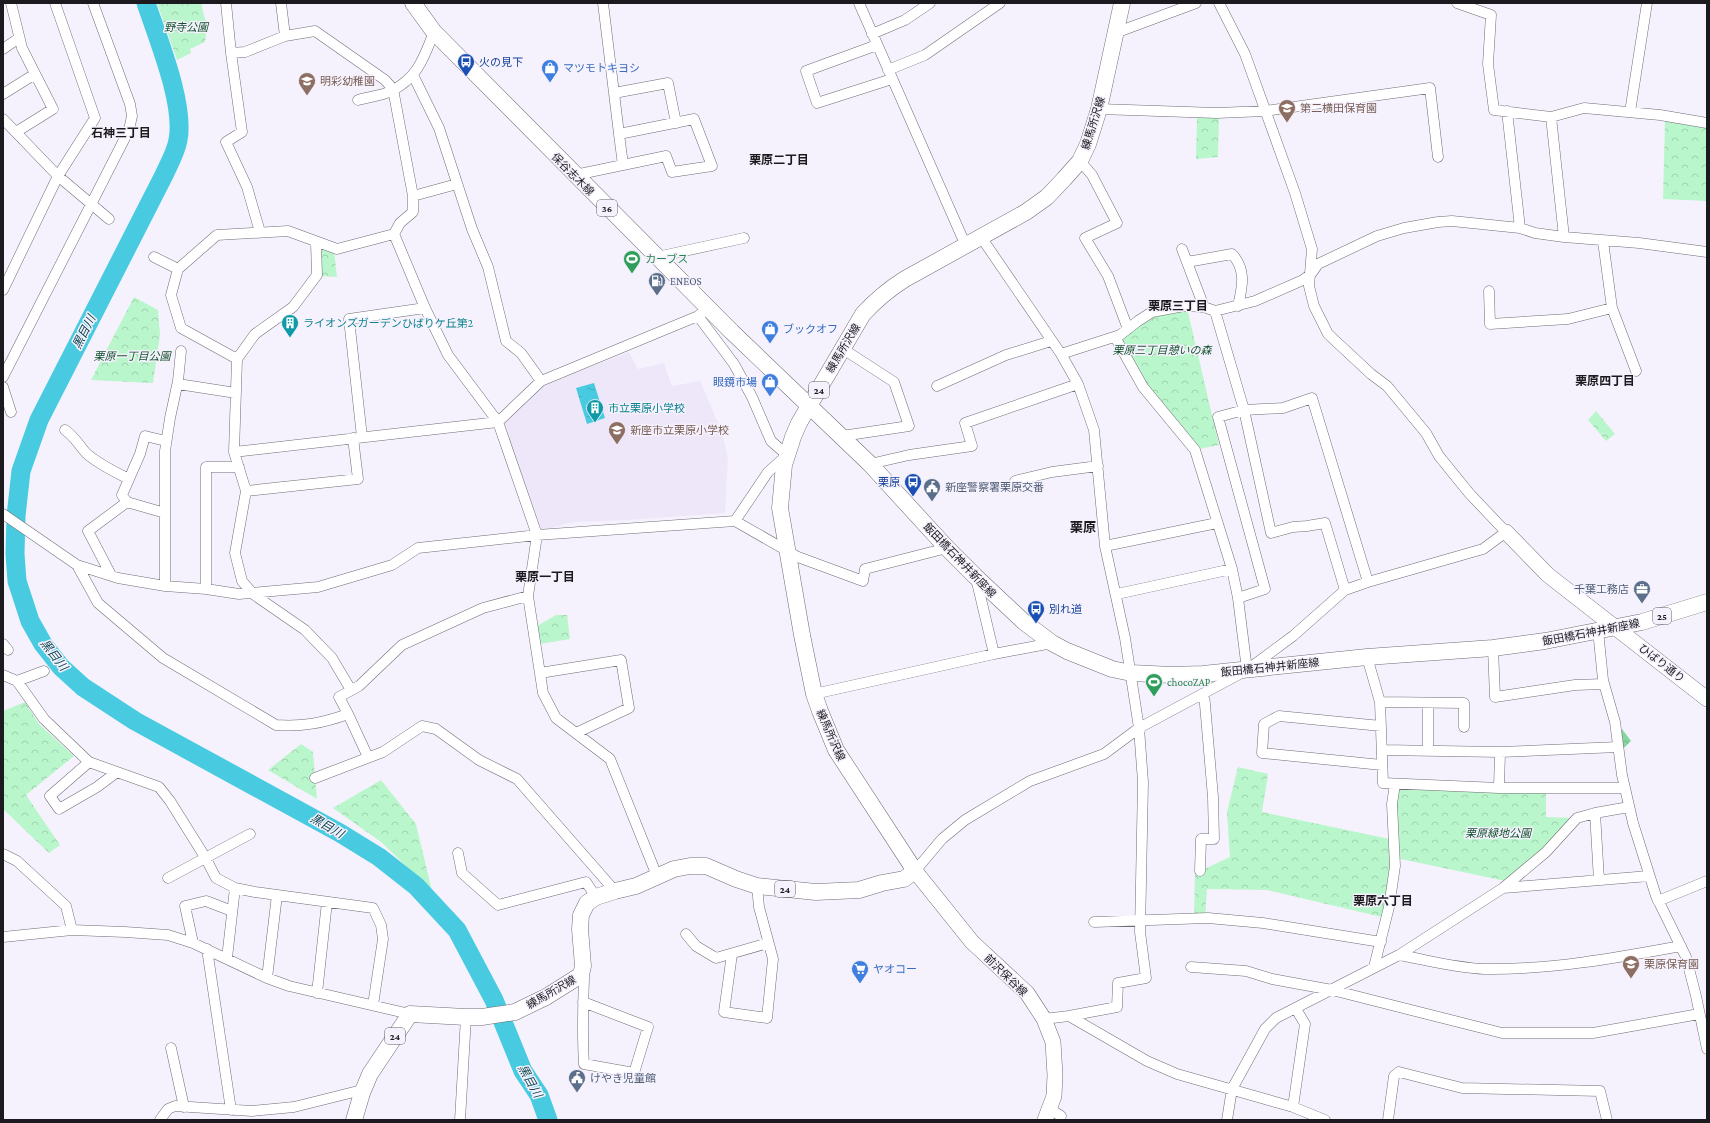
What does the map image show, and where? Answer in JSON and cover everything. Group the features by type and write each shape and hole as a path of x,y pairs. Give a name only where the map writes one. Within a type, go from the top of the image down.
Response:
{"main road":[{"name":"練馬所沢線","path":"410,1014 482,1017 515,1012 546,997 581,974 583,966 580,929 581,915 587,903 596,897 636,886 674,868 706,866 736,879 758,886 816,892 859,890 882,883 904,879 915,871 836,750 814,694 786,549 780,508 782,475 786,455 793,437 810,405 863,314 886,291 1026,212 1047,197 1080,161 1088,144 1099,109 1122,3"},
{"name":"保谷志木線","path":"419,5 434,32 657,257 702,312 810,405"},
{"name":"飯田橋石神井新座線","path":"810,405 870,464 947,548 1024,622 1052,643 1092,662 1112,669 1131,673 1172,675 1203,674 1367,657 1493,648 1545,641 1598,630 1617,628 1707,602"},
{"name":"ひばり通り","path":"1506,532 1548,575 1707,699"},
{"name":"前沢保谷線","path":"915,871 972,942 1027,993 1044,1019 1053,1042 1055,1075 1052,1116"},
{"name":"24","path":"354,1120 362,1093 375,1066 410,1014"}],"street":[{"path":"11,3 22,48 53,109 16,132"},
{"path":"3,290 58,176 95,118 55,3"},
{"path":"3,377 129,130 132,116 130,104 93,3"},
{"path":"226,3 242,132 226,142 247,186 260,232"},
{"path":"281,3 285,36"},
{"path":"603,3 623,165"},
{"path":"859,3 966,246"},
{"path":"872,34 905,20 930,3"},
{"path":"877,45 806,71 817,103 890,74 924,55 1000,3"},
{"path":"1115,33 1196,3"},
{"path":"915,871 942,839 965,820 1030,781 1104,754 1139,728 1247,670 1293,636 1345,590 1483,549 1506,532 1464,487 1439,456 1426,433 1391,391 1328,334 1314,306 1310,286 1312,249 1295,193 1245,54 1219,3"},
{"path":"1457,3 1491,15 1488,64 1494,110 1551,117 1584,108 1660,115 1707,123"},
{"path":"1630,112 1647,3"},
{"path":"231,52 245,52 285,36 315,31 385,80 393,89 413,196 413,212 400,223 394,234 337,249 288,231 217,235 178,269 171,295 181,328 237,359"},
{"path":"358,100 393,89 414,75 422,63 434,32"},
{"path":"3,49 19,38"},
{"path":"3,94 35,74"},
{"path":"414,75 439,128 472,228 488,267 506,341 520,353 541,381"},
{"path":"614,93 668,83 676,123"},
{"path":"1099,109 1217,113 1265,111 1430,88 1438,156"},
{"path":"1508,111 1520,228"},
{"path":"1551,117 1564,237"},
{"path":"3,119 58,176 109,219"},
{"path":"575,175 666,156 672,172 712,166 694,119 619,134"},
{"path":"1080,161 1092,176 1116,223 1085,238 1108,276 1128,329"},
{"path":"413,196 457,184"},
{"path":"1061,354 1115,337 1152,312 1184,306 1204,307 1215,311 1255,301 1303,280 1311,274 1318,264 1377,236 1404,228 1438,222 1520,228 1535,233 1564,237 1640,243 1707,252"},
{"path":"394,234 425,308 448,355 498,422 537,536 528,596 543,694 556,718 610,760 657,876"},
{"path":"981,237 1061,354 1078,384 1094,430 1105,546 1117,594 1139,728 1143,782 1140,920 1146,978 1118,983 1117,1008 1044,1019"},
{"path":"657,257 744,238"},
{"path":"1603,241 1612,308 1636,372"},
{"path":"316,242 317,275 293,307 255,334 237,359 234,452 246,491 235,553 242,581 252,594 305,630 332,658 351,690"},
{"path":"1182,249 1204,307"},
{"path":"1187,262 1232,254 1238,260 1244,283 1238,306"},
{"path":"154,257 178,269"},
{"path":"1489,291 1490,324 1568,319 1612,308"},
{"path":"246,491 358,479 357,438 349,319 425,308"},
{"path":"1215,311 1244,410 1271,533 1293,527 1325,522 1345,590"},
{"path":"234,452 498,422 541,381 702,312 734,364 752,397 771,441 786,455 768,472 735,521"},
{"path":"1115,337 1143,387 1195,450 1232,569 1238,598 1247,670"},
{"path":"937,386 1006,355 1052,340"},
{"path":"842,436 909,426 894,382 843,349"},
{"path":"165,586 165,451 178,384 181,351"},
{"path":"178,384 236,393"},
{"path":"870,464 909,455 972,446 965,423 1078,384"},
{"path":"3,387 11,412"},
{"path":"1238,598 1265,589 1218,417 1244,410 1283,408 1305,399 1312,398 1368,582"},
{"path":"65,430 70,433 87,454 105,467 129,479"},
{"path":"165,513 127,502 122,495 140,454 145,436 166,441"},
{"path":"206,589 206,466 239,467"},
{"path":"1015,481 1052,472 1098,466"},
{"path":"111,575 88,531 127,502"},
{"path":"3,514 77,565 118,578 165,586 206,589 239,594 318,588 392,565 418,548 537,536 735,521 798,557 863,581 865,569 947,548"},
{"path":"1105,546 1217,523"},
{"path":"77,565 98,603 163,658 276,725 294,726 326,722 348,714"},
{"path":"1117,594 1232,569"},
{"path":"975,576 994,654"},
{"path":"368,757 339,697 359,686 402,645 464,618 482,608 528,596"},
{"path":"1598,630 1604,684 1615,722 1629,807 1649,876 1658,901 1681,946 1689,970 1707,1049"},
{"path":"814,694 994,654 1052,643"},
{"path":"1493,648 1495,697 1575,685 1604,684"},
{"path":"1367,657 1380,702 1383,784 1499,788 1625,788"},
{"path":"540,673 621,660 629,708 576,734"},
{"path":"17,681 44,671"},
{"path":"3,675 17,681 44,719 89,762 159,787 170,801 205,857 216,878 235,888 373,908 381,925 383,938 373,1005"},
{"path":"1200,871 1201,839 1214,840 1213,797 1204,693"},
{"path":"1380,702 1464,704 1464,727"},
{"path":"1428,703 1428,750"},
{"path":"1381,726 1279,716 1264,724 1262,753 1382,765"},
{"path":"315,778 382,752 422,726 436,729 479,760 517,779 615,891"},
{"path":"1382,750 1500,752 1618,747"},
{"path":"1499,788 1500,752"},
{"path":"89,762 50,796 59,809 98,787 117,772"},
{"path":"1374,968 1389,907 1395,866 1392,804 1395,784"},
{"path":"1227,1120 1232,1089 1265,1029 1276,1018 1399,955 1503,888 1546,852 1577,818 1629,807"},
{"path":"1595,813 1599,880"},
{"path":"168,878 250,834"},
{"path":"458,852 462,873 498,905 586,882 596,897"},
{"path":"3,854 17,861 66,906 72,930"},
{"path":"1503,888 1649,876"},
{"path":"1658,901 1707,881"},
{"path":"732,954 724,1012 767,1018 773,959 759,907 758,886"},
{"path":"227,958 235,888"},
{"path":"267,978 277,895"},
{"path":"193,943 185,906 206,901 232,911"},
{"path":"317,993 327,902"},
{"path":"1094,922 1208,918 1263,923 1381,942"},
{"path":"3,938 72,930 168,935 193,943 267,978 289,986 410,1014"},
{"path":"686,934 696,946 716,958 768,943"},
{"path":"1399,955 1448,965 1482,969 1532,968 1602,961 1681,946"},
{"path":"207,949 232,1110"},
{"path":"1191,968 1246,971 1272,979 1332,990 1502,1033 1593,1033 1699,1014"},
{"path":"581,974 584,978 583,1002 582,1034 584,1064 634,1073 648,1027 583,1002"},
{"path":"1293,1107 1305,1024 1296,1009"},
{"path":"1069,1016 1147,1061 1177,1074 1293,1107 1325,1120"},
{"path":"460,1120 466,1017"},
{"path":"171,1048 184,1107"},
{"path":"1388,1120 1394,1076 1399,1072 1462,1088 1600,1091 1607,1120"},
{"path":"160,1120 168,1109 175,1106 252,1111 294,1107 358,1092 362,1093"}],"shaded area":[{"name":"新座市立栗原小学校","path":"629,352 638,369 664,363 672,386 700,381 722,432 728,458 725,513 629,520 574,522 538,531 502,424 541,386"}],"green space":[{"name":"野寺公園","path":"157,3 201,3 207,27 205,42 190,49 191,53 177,60"},
{"path":"1219,116 1218,157 1196,159 1197,117"},
{"path":"1665,121 1707,127 1707,201 1663,199"},
{"path":"320,250 334,251 337,277 321,276"},
{"name":"栗原一丁目公園","path":"134,297 158,310 160,335 153,383 91,380"},
{"name":"栗原三丁目憩いの森","path":"1183,311 1188,312 1219,445 1199,449 1144,386 1118,338 1152,317"},
{"path":"1596,411 1615,434 1606,441 1588,420"},
{"path":"556,615 567,615 570,639 540,644 537,626"},
{"path":"25,702 39,724 74,756 26,795 60,845 49,853 3,809 3,711"},
{"path":"1622,729 1631,741 1622,750 1617,735"},
{"path":"301,744 313,752 317,799 268,770"},
{"name":"栗原緑地公園","path":"1238,767 1268,774 1262,812 1394,840 1395,784 1546,789 1546,817 1577,818 1510,882 1396,858 1386,918 1267,890 1207,889 1205,918 1194,919 1195,872 1230,857 1227,812"},
{"path":"381,780 416,824 432,891 381,842 333,808"}],"water":[{"path":"594,383 605,418 587,424 576,388"}],"waterway":[{"name":"黒目川","path":"146,3 174,90 178,108 178,140 164,175 39,420 21,471 16,516 15,554 17,581 30,621 43,644 61,667 83,687 135,721 340,833 379,857 416,886 457,930 494,1000 523,1071 539,1095 548,1120"}],"place":[{"name":"火の見下","path":"466,77"},
{"name":"マツモトキヨシ","path":"550,83"},
{"name":"明彩幼稚園","path":"307,96"},
{"name":"第二横田保育園","path":"1287,123"},
{"name":"カーブス","path":"632,274"},
{"name":"ENEOS","path":"657,296"},
{"name":"ライオンズガーデンひばりケ丘第2","path":"290,338"},
{"name":"ブックオフ","path":"770,344"},
{"name":"眼鏡市場","path":"770,397"},
{"name":"市立栗原小学校","path":"595,423"},
{"name":"新座市立栗原小学校","path":"617,445"},
{"name":"栗原","path":"913,497"},
{"name":"新座警察署栗原交番","path":"932,502"},
{"name":"千葉工務店","path":"1642,604"},
{"name":"別れ道","path":"1036,624"},
{"name":"chocoZAP","path":"1154,697"},
{"name":"栗原保育園","path":"1631,979"},
{"name":"ヤオコー","path":"860,984"},
{"name":"けやき児童館","path":"577,1093"}],"district":[{"name":"石神三丁目","path":"121,133"},
{"name":"栗原二丁目","path":"779,160"},
{"name":"栗原三丁目","path":"1178,306"},
{"name":"栗原四丁目","path":"1605,381"},
{"name":"栗原","path":"1083,527"},
{"name":"栗原一丁目","path":"545,577"},
{"name":"栗原六丁目","path":"1383,901"}]}
